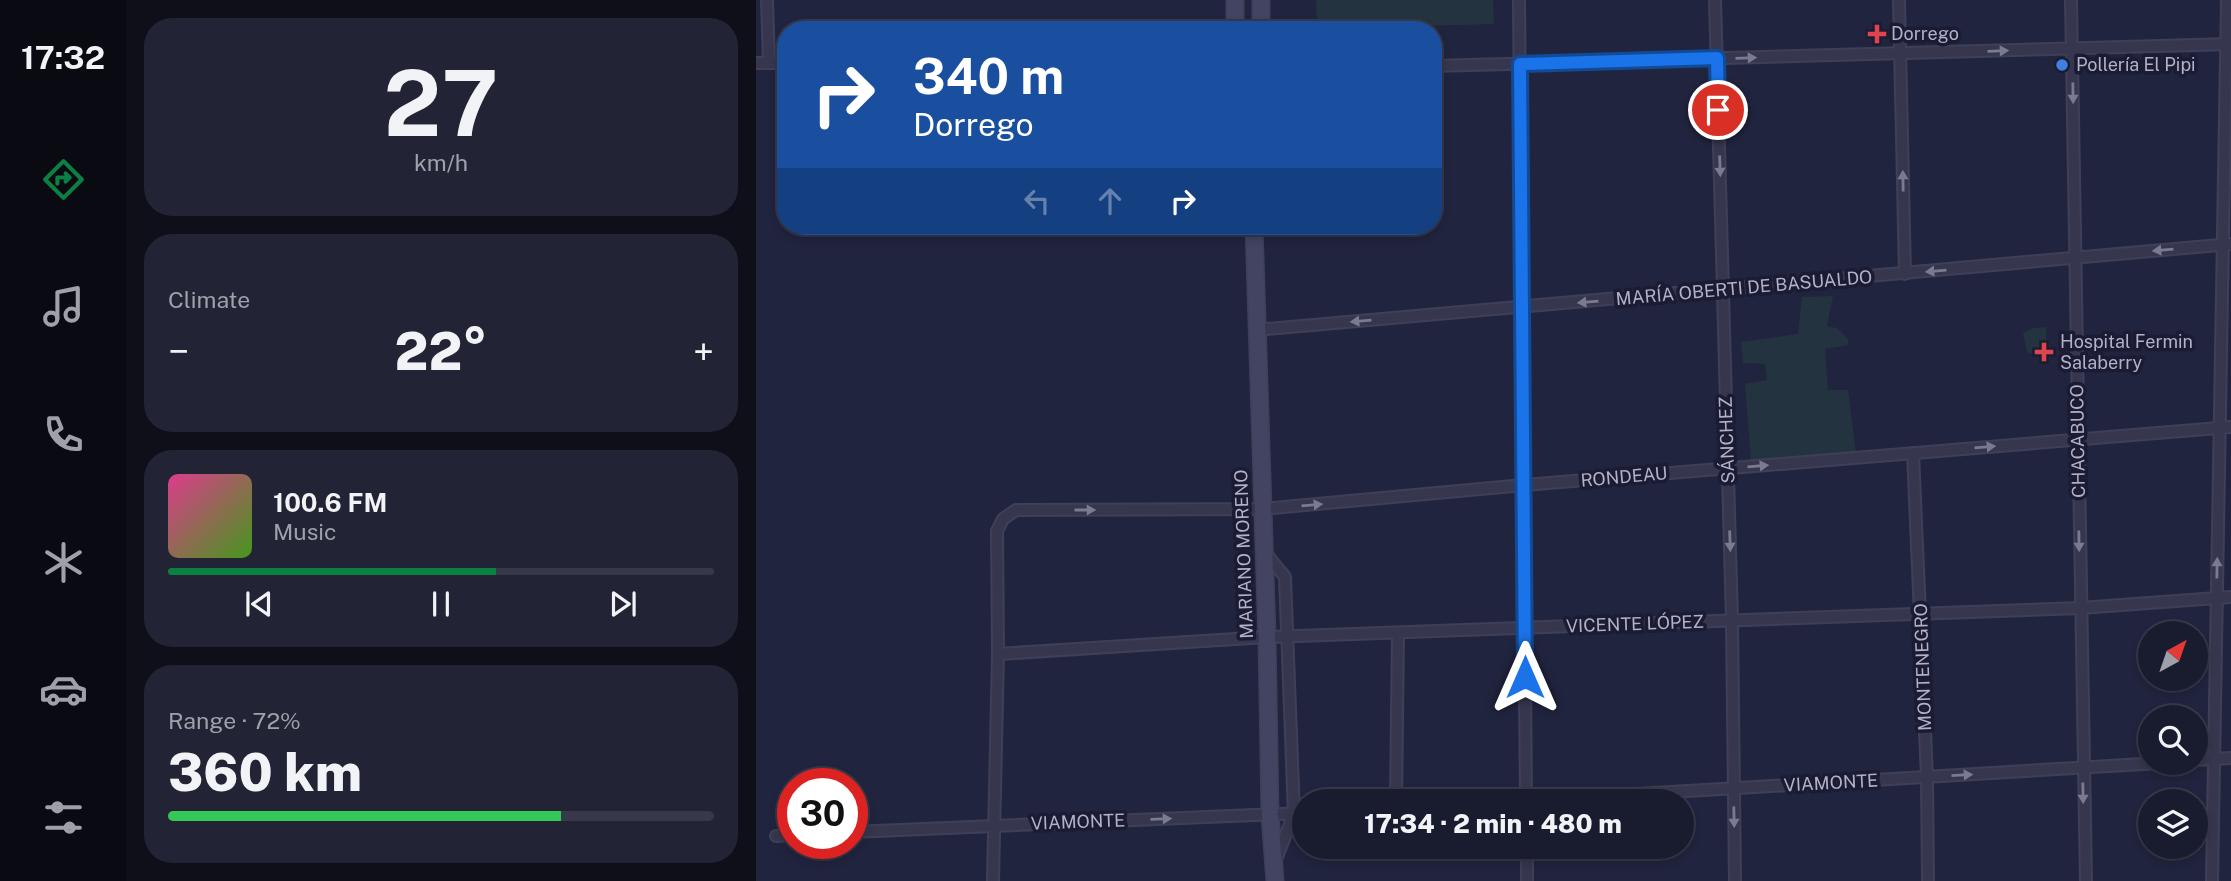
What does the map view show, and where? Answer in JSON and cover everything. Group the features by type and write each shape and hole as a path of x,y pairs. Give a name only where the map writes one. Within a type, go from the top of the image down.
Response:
{"main road":[{"path":"1235,0 1235,21"},
{"path":"1261,0 1261,21"},
{"name":"MARIANO MORENO","path":"1254,235 1270,815 1275,873"}],"street":[{"path":"767,0 769,63"},
{"path":"1519,0 1526,789"},
{"name":"SÁNCHEZ","path":"1715,0 1732,621 1735,881"},
{"path":"1899,0 1905,274"},
{"name":"CHACABUCO","path":"2071,0 2086,881"},
{"path":"2212,881 2216,598 2225,427 2229,45 2227,0"},
{"path":"1442,66 2229,45"},
{"path":"756,63 777,63"},
{"name":"MARÍA OBERTI DE BASUALDO","path":"1256,330 2227,245"},
{"name":"RONDEAU","path":"998,654 997,531 1003,519 1016,510 1262,509 2225,427"},
{"name":"MONTENEGRO","path":"1913,453 1927,777 1928,881"},
{"path":"1263,550 1285,577 1297,789"},
{"name":"VICENTE LÓPEZ","path":"998,654 1287,636 2080,608 2231,597"},
{"path":"1396,789 1398,633"},
{"path":"993,881 998,654"},
{"path":"2208,759 2231,758"},
{"name":"VIAMONTE","path":"1694,790 2138,764"},
{"name":"VIAMONTE","path":"868,831 1292,814"},
{"path":"1275,873 1292,831"},
{"path":"1527,859 1527,881"}],"shaded area":[{"path":"1316,0 1493,0 1494,24 1442,25 1442,21 1317,21"},
{"path":"1833,296 1827,326 1837,328 1848,339 1848,345 1825,349 1828,390 1848,390 1856,453 1751,461 1745,384 1767,380 1765,364 1743,363 1741,342 1798,334 1802,297"},
{"path":"2046,327 2047,354 2040,357 2027,352 2023,333 2033,328"}],"place":[{"name":"Dorrego","path":"1877,34"},
{"name":"Pollería El Pipi","path":"2062,65"},
{"name":"Hospital Fermin Salaberry","path":"2044,352"}],"route":[{"path":"1525,677 1520,64 1717,58 1718,110"}]}
